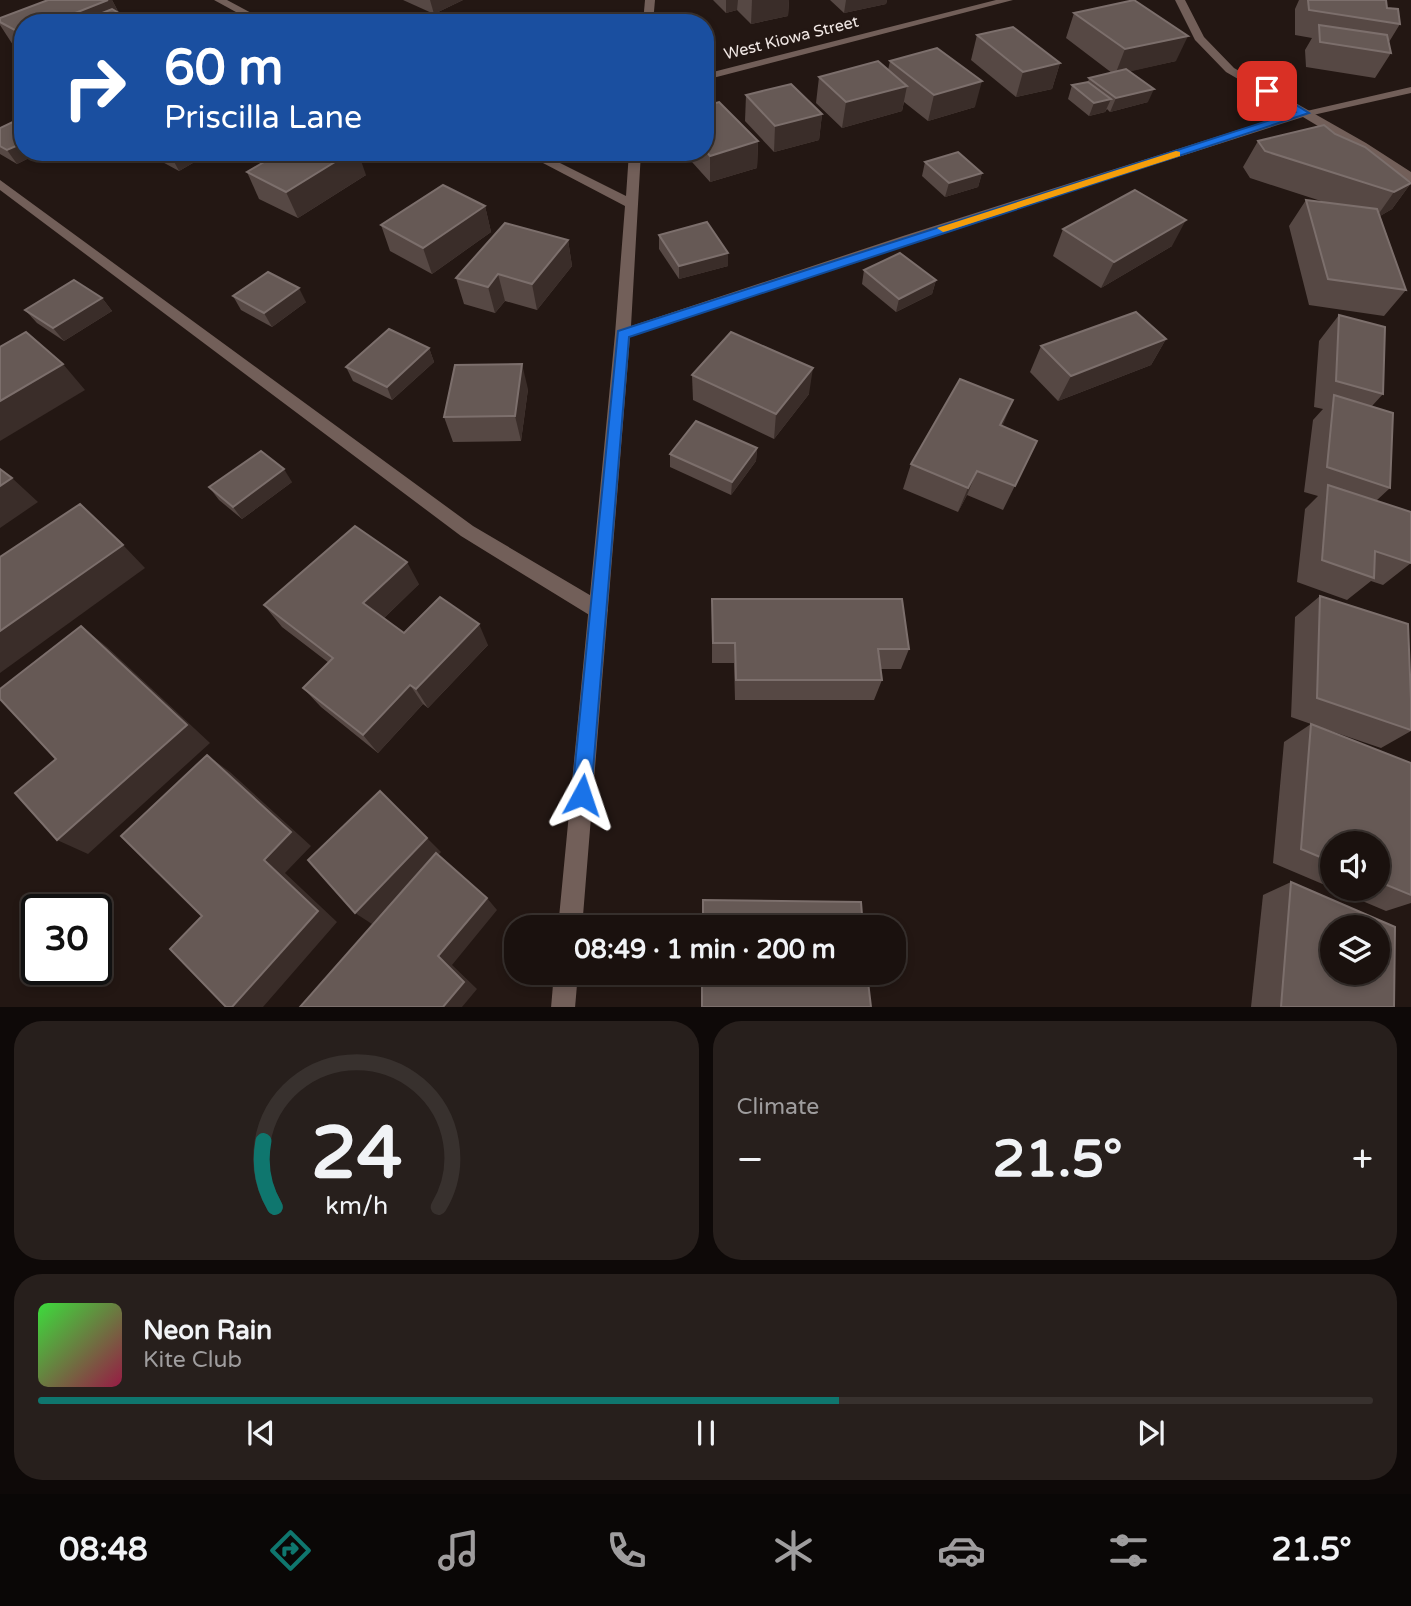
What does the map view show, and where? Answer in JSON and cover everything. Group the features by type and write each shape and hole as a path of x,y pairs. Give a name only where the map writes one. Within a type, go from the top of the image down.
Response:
{"street":[{"path":"219,0 247,14"},
{"name":"West Kiowa Street","path":"714,76 1008,0"},
{"path":"1180,0 1199,38 1221,61 1411,178"},
{"path":"623,334 895,243 1304,113 1411,90"},
{"path":"546,161 630,203"},
{"path":"571,915 623,334 634,161"},
{"path":"0,184 467,531 598,610"},
{"path":"563,1007 565,985"}],"building":[{"path":"48,0 108,0 73,14 14,14 14,30 0,22 0,18"},
{"path":"1134,0 1188,36 1125,49 1074,13"},
{"path":"1308,0 1386,0 1387,8 1398,9 1400,24 1309,10"},
{"path":"112,9 121,14 100,14"},
{"path":"1319,25 1387,35 1391,53 1320,42"},
{"path":"1013,27 1060,63 1023,72 977,35"},
{"path":"937,48 982,81 934,95 890,61"},
{"path":"878,61 907,86 846,102 819,77"},
{"path":"1126,69 1154,89 1116,98 1089,78"},
{"path":"1088,82 1111,99 1094,103 1072,85"},
{"path":"791,84 822,114 775,126 746,95"},
{"path":"719,102 758,141 714,155 714,103"},
{"path":"14,121 14,147 7,150 0,146 0,128"},
{"path":"1324,125 1335,134 1365,147 1411,183 1394,192 1265,151 1258,141"},
{"path":"958,152 982,173 949,183 925,162"},
{"path":"266,161 336,161 286,192 247,172"},
{"path":"443,185 485,206 423,248 381,225"},
{"path":"1135,190 1186,220 1114,262 1063,229"},
{"path":"1306,200 1377,209 1406,290 1328,279"},
{"path":"707,222 728,253 679,266 659,235"},
{"path":"505,223 568,240 532,284 498,274 488,287 456,278"},
{"path":"900,253 936,280 899,299 864,270"},
{"path":"268,272 299,288 264,313 233,296"},
{"path":"74,280 102,298 53,328 25,310"},
{"path":"1136,312 1166,339 1071,376 1041,346"},
{"path":"1339,315 1385,327 1383,394 1336,381"},
{"path":"389,329 429,348 387,387 346,367"},
{"path":"26,332 63,364 0,401 0,347"},
{"path":"731,332 813,368 776,414 692,375"},
{"path":"522,364 515,416 444,417 455,365"},
{"path":"960,379 1013,400 1000,425 1037,441 1015,486 977,471 968,488 911,464"},
{"path":"1334,395 1393,413 1390,488 1327,467"},
{"path":"696,421 757,448 732,482 670,454"},
{"path":"261,451 284,469 233,507 209,487"},
{"path":"0,469 12,478 0,486"},
{"path":"1328,485 1411,512 1411,563 1375,551 1374,578 1322,560"},
{"path":"80,504 123,545 0,631 0,557"},
{"path":"355,526 407,562 363,603 404,633 440,597 479,624 416,689 410,685 363,735 303,688 333,658 264,605"},
{"path":"1320,596 1408,624 1411,730 1317,698"},
{"path":"712,599 902,599 909,649 878,649 882,680 736,680 735,643 713,643"},
{"path":"81,626 187,725 57,840 15,793 56,759 0,699 0,689"},
{"path":"1311,724 1411,763 1411,895 1390,886 1390,831 1320,831 1320,857 1301,849"},
{"path":"207,755 291,832 264,860 318,911 232,1007 226,1007 170,949 202,916 121,836"},
{"path":"380,791 427,838 355,913 308,860"},
{"path":"436,853 487,898 438,956 464,982 443,1007 300,1007"},
{"path":"1291,882 1320,895 1320,901 1335,901 1367,915 1320,915 1320,985 1390,985 1390,925 1395,927 1394,1007 1281,1007"},
{"path":"703,900 861,902 862,915 703,915"},
{"path":"702,985 868,985 871,1007 702,1007"}],"slow traffic":[{"path":"943,228 1176,154"}],"route":[{"path":"582,795 623,334 908,239 1304,113 1267,91"}]}
